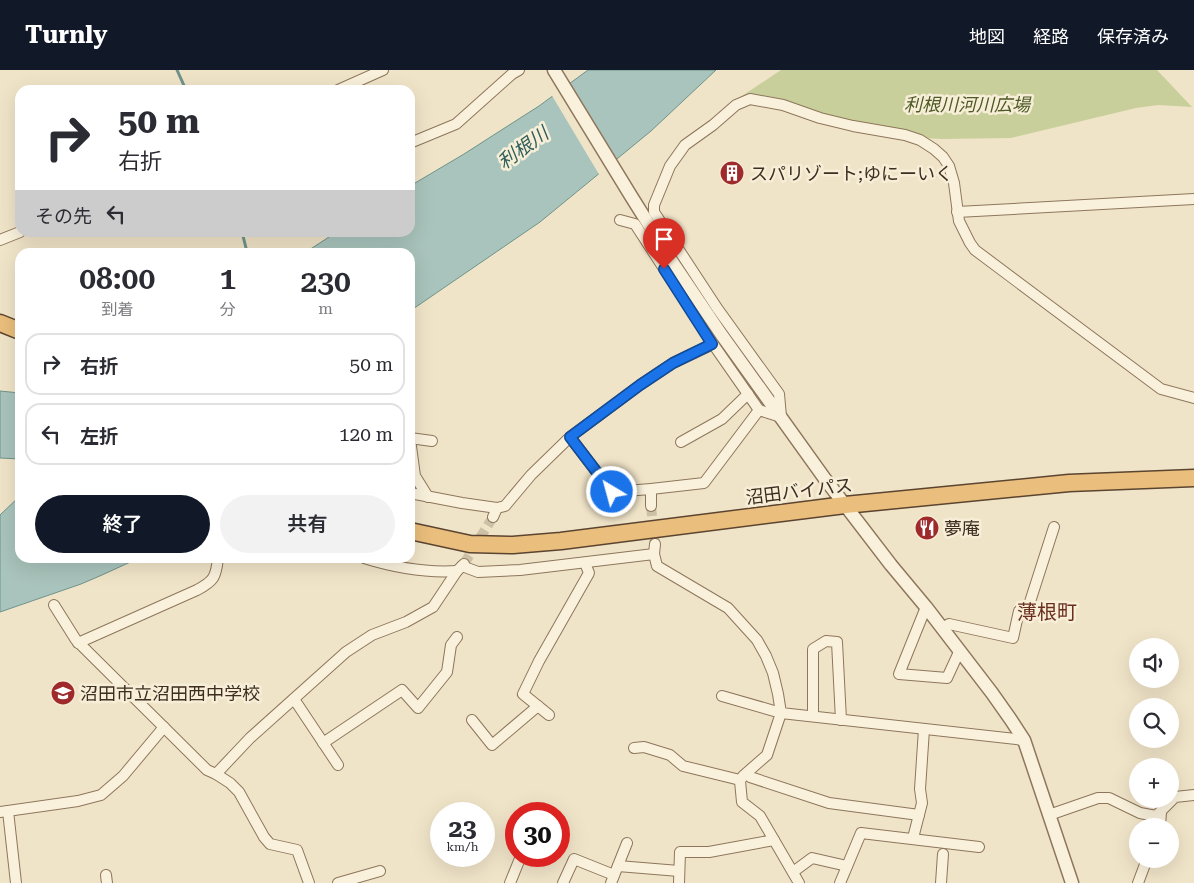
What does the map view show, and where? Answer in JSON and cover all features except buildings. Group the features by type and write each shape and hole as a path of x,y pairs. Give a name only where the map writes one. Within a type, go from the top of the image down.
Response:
{"highway":[{"path":"0,323 15,329"},
{"name":"沼田バイパス","path":"415,532 470,544 513,545 560,541 845,505 1069,483 1194,478"}],"street":[{"path":"350,85 384,70"},
{"path":"362,85 384,70"},
{"path":"415,141 456,124 512,74 519,70"},
{"path":"554,70 630,196 689,286 781,417 845,505 1012,720 1024,740 1072,883"},
{"path":"781,417 779,394 716,308 654,212 654,205 670,166 684,145 713,125 736,105 750,99 783,105 820,118 853,126 905,135 920,140 943,157 949,166 954,183 959,221 975,250 1161,389 1194,398"},
{"path":"957,212 1194,199"},
{"path":"620,220 637,222 712,344 759,410 781,417"},
{"path":"0,240 15,234"},
{"path":"415,493 495,513 505,506 530,475 570,437 673,363 712,344"},
{"path":"681,442 722,419 748,394"},
{"path":"570,437 612,492 704,483 759,410"},
{"path":"415,439 432,441"},
{"path":"415,476 428,497"},
{"path":"651,489 651,506"},
{"path":"942,628 950,624 1013,638 1019,611 1029,605 1054,527"},
{"path":"386,563 441,572 461,567 478,572 520,570 585,563 655,549 657,566 728,608 757,640 766,656 773,673 781,713 767,755 744,777 742,802 760,816 798,883"},
{"path":"78,643 197,590 216,575 217,563"},
{"path":"549,716 523,694 539,661 589,573 585,563"},
{"path":"216,774 250,738 346,652 372,634 406,622 433,607 461,567"},
{"path":"54,606 78,643 207,770 230,783 239,792 264,837 270,844 297,850 309,883"},
{"path":"926,607 899,674 947,678 960,652"},
{"path":"323,743 402,690 418,708 447,672 451,645 457,637"},
{"path":"813,716 813,649 826,642 837,642 841,720"},
{"path":"722,696 781,713 1024,740"},
{"path":"294,699 338,766"},
{"path":"472,720 492,745 538,706"},
{"path":"16,883 4,811 78,801 101,795 123,776 164,728"},
{"path":"913,838 922,803 920,789 924,729"},
{"path":"634,748 644,748 670,755 683,766 750,777 830,803 919,815"},
{"path":"1049,815 1098,798 1109,798 1140,813 1156,816 1175,797 1194,795"},
{"path":"1161,812 1161,818"},
{"path":"840,883 861,833 979,847"},
{"path":"679,883 680,852 710,852 774,840"},
{"path":"614,874 627,843"},
{"path":"941,883 943,854"},
{"path":"793,872 812,858 847,866"},
{"path":"563,883 574,859 614,874 679,871"},
{"path":"510,883 517,867"},
{"path":"1138,883 1144,868"},
{"path":"338,883 380,872"}],"green space":[{"name":"利根川河川広場","path":"781,70 1157,70 1192,107 1158,105 1136,108 1011,138 922,138 828,118 785,103 742,96"}],"water":[{"name":"利根川","path":"588,70 716,70 651,131 540,222 415,308 415,248 312,248 329,237 415,237 415,183 539,106"},
{"path":"0,391 15,392 15,459 0,458"},
{"path":"15,501 15,563 128,563 81,584 0,612 0,515"}],"pier":[{"path":"568,82 617,162 600,176 551,94"}],"waterway":[{"path":"177,70 184,85"},
{"path":"243,237 246,248"}],"tunnel":[{"path":"651,506 655,544"},
{"path":"464,564 493,517"}],"place":[{"name":"スパリゾート;ゆにーいく","path":"732,173"},
{"name":"夢庵","path":"927,528"},
{"name":"沼田市立沼田西中学校","path":"63,693"}],"district":[{"name":"薄根町","path":"1047,612"}],"route":[{"path":"612,492 570,437 673,363 712,344 664,269"}]}
